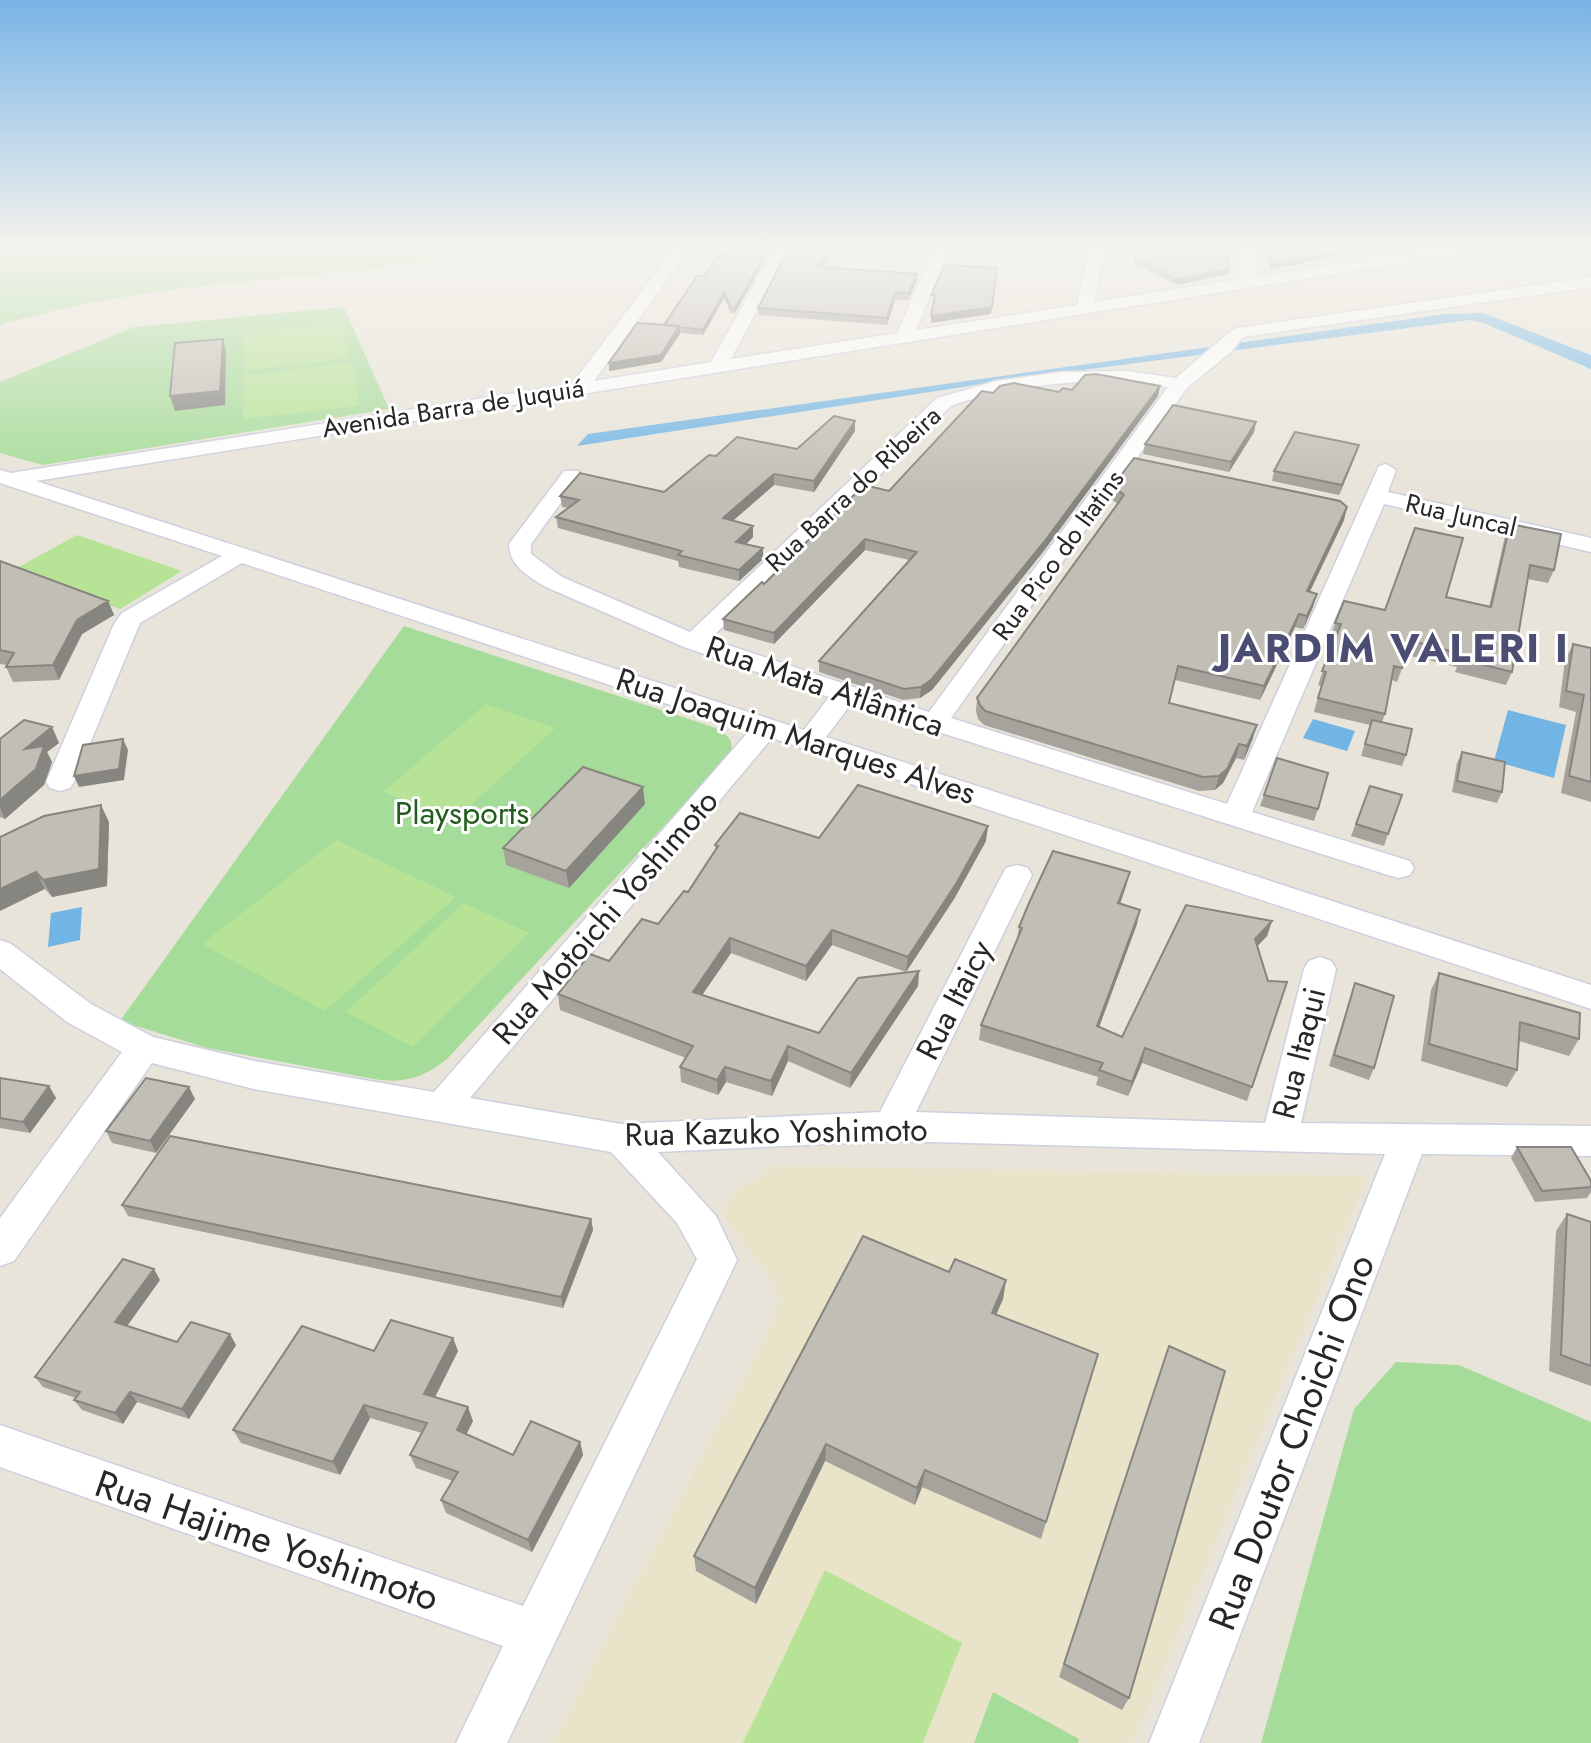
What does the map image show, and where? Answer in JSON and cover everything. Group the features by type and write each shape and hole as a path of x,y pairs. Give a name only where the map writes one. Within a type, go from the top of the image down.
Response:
{"street":[{"path":"579,388 622,329"},
{"path":"719,365 738,329"},
{"path":"905,335 907,329"},
{"name":"Avenida Barra de Juquiá","path":"4,477 941,329"},
{"name":"Rua Pico do Itatins","path":"934,723 1135,461 1180,384 1226,347 1237,333 1262,329"},
{"name":"Rua Barra do Ribeira","path":"693,642 944,402 982,389 1104,375 1138,375 1180,384"},
{"path":"1235,817 1368,505 1386,470"},
{"name":"Rua Mata Atlântica","path":"571,475 520,544 520,556 533,569 554,582 693,642 845,694 1399,868"},
{"name":"Rua Joaquim Marques Alves","path":"4,477 1591,997"},
{"name":"Rua Juncal","path":"1368,505 1591,545"},
{"path":"60,782 123,638 123,629 131,618 240,555"},
{"path":"809,741 845,694"},
{"name":"Rua Motoichi Yoshimoto","path":"442,1107 768,726"},
{"name":"Rua Itaicy","path":"891,1126 1017,875"},
{"name":"Rua Kazuko Yoshimoto","path":"0,952 79,1013 144,1048 254,1075 621,1139 891,1126 1279,1138 1591,1141"},
{"name":"Rua Itaqui","path":"1279,1138 1320,969"},
{"path":"0,1249 144,1048"},
{"path":"481,1743 717,1260 711,1241 688,1212 621,1139"},
{"name":"Rua Doutor Choichi Ono","path":"1174,1743 1409,1140"},
{"name":"Rua Hajime Yoshimoto","path":"0,1446 535,1634"}],"shaded area":[{"path":"776,1166 1367,1176 1133,1743 552,1743 776,1315 779,1301 774,1284 721,1212 733,1193"}],"green space":[{"path":"128,329 354,329 389,409 43,465 0,453 0,382"},
{"path":"289,329 342,329 349,358 246,371 242,335"},
{"path":"354,363 359,406 243,419 244,375"},
{"path":"77,535 182,571 120,609 13,570"},
{"name":"Playsports","path":"404,626 713,727 728,737 731,754 447,1059 421,1075 395,1081 374,1079 207,1048 120,1021"},
{"path":"486,704 555,728 456,819 383,792"},
{"path":"336,840 456,897 325,1011 202,944"},
{"path":"464,903 529,933 413,1047 346,1012"},
{"path":"1396,1362 1459,1365 1591,1422 1591,1743 1261,1743 1354,1409"},
{"path":"825,1570 962,1643 923,1743 743,1743"},
{"path":"993,1692 1079,1739 1078,1743 974,1743"}],"water":[{"path":"1335,329 1398,329 1021,378 577,446 588,434"},
{"path":"1499,329 1525,329 1591,355 1591,369"},
{"path":"1508,710 1566,725 1554,778 1494,761"},
{"path":"1313,719 1355,731 1347,751 1303,738"},
{"path":"82,907 80,940 48,947 51,913"}],"building":[{"path":"633,329 677,329 661,355 609,363"},
{"path":"223,339 220,391 170,396 175,343"},
{"path":"1096,374 1160,386 1044,542 932,679 921,687 904,689 819,661 917,552 865,539 774,633 723,619 762,582 764,584 864,485 889,491 982,391 993,393 1000,386 1014,383 1059,392 1063,388 1072,390 1085,375"},
{"path":"1173,405 1256,422 1231,462 1145,444"},
{"path":"834,416 855,421 814,481 774,474 723,518 753,526 736,542 763,548 739,570 678,555 682,551 556,517 579,500 560,496 580,473 664,492 709,455 716,456 737,437 797,449"},
{"path":"1295,432 1359,445 1342,485 1274,471"},
{"path":"1134,458 1340,501 1347,507 1307,591 1317,594 1307,616 1299,614 1264,686 1178,666 1169,703 1257,725 1247,746 1239,744 1227,769 1219,776 1203,777 985,711 977,698 1124,495 1113,486"},
{"path":"1510,524 1561,534 1554,570 1530,565 1512,672 1461,659 1462,654 1412,641 1402,668 1394,666 1385,714 1318,698 1326,672 1322,671 1341,624 1335,623 1344,601 1385,610 1415,528 1463,538 1446,597 1491,607"},
{"path":"0,561 108,601 77,620 53,665 6,667 14,653 0,650"},
{"path":"1573,644 1591,648 1591,782 1569,776 1584,695 1566,691"},
{"path":"24,720 52,727 25,749 44,746 36,769 0,800 0,739"},
{"path":"1372,720 1412,729 1406,755 1365,744"},
{"path":"123,739 119,769 74,776 83,745"},
{"path":"1462,752 1505,762 1502,792 1457,781"},
{"path":"1277,758 1328,773 1318,809 1264,795"},
{"path":"583,767 643,787 566,871 503,848"},
{"path":"858,785 988,826 956,884 908,957 832,930 806,966 730,938 693,992 819,1033 858,978 919,971 851,1073 788,1046 771,1081 725,1067 717,1080 680,1067 693,1046 558,994 590,954 609,961 642,919 658,924 684,891 688,892 718,846 715,845 740,813 819,838"},
{"path":"1370,786 1402,795 1388,834 1356,824"},
{"path":"101,805 99,869 43,880 36,872 0,889 0,837 44,816"},
{"path":"1053,851 1130,872 1118,903 1140,910 1097,1026 1122,1037 1186,905 1272,921 1255,939 1268,981 1287,982 1252,1087 1145,1048 1132,1082 1099,1070 1103,1063 981,1025"},
{"path":"1439,973 1580,1013 1579,1039 1520,1022 1517,1070 1429,1044"},
{"path":"1355,983 1394,996 1374,1068 1334,1055"},
{"path":"0,1078 49,1086 23,1122 0,1118"},
{"path":"146,1078 189,1087 150,1141 106,1131"},
{"path":"170,1136 591,1219 561,1297 122,1205"},
{"path":"1517,1147 1571,1147 1591,1181 1591,1187 1542,1191"},
{"path":"1567,1214 1591,1222 1591,1366 1561,1355"},
{"path":"863,1236 949,1272 955,1259 1006,1280 992,1313 1098,1354 1046,1522 925,1470 917,1488 826,1444 755,1588 694,1556"},
{"path":"123,1259 154,1269 115,1322 177,1342 191,1322 230,1334 182,1409 130,1392 115,1413 74,1400 80,1392 35,1377"},
{"path":"391,1320 453,1338 424,1394 468,1407 457,1430 513,1455 531,1421 580,1442 528,1540 441,1500 458,1472 410,1455 427,1423 364,1405 333,1462 233,1430 302,1326 374,1351"},
{"path":"1169,1346 1225,1371 1129,1698 1064,1664"}],"district":[{"name":"JARDIM VALERI I","path":"1394,648"}]}
